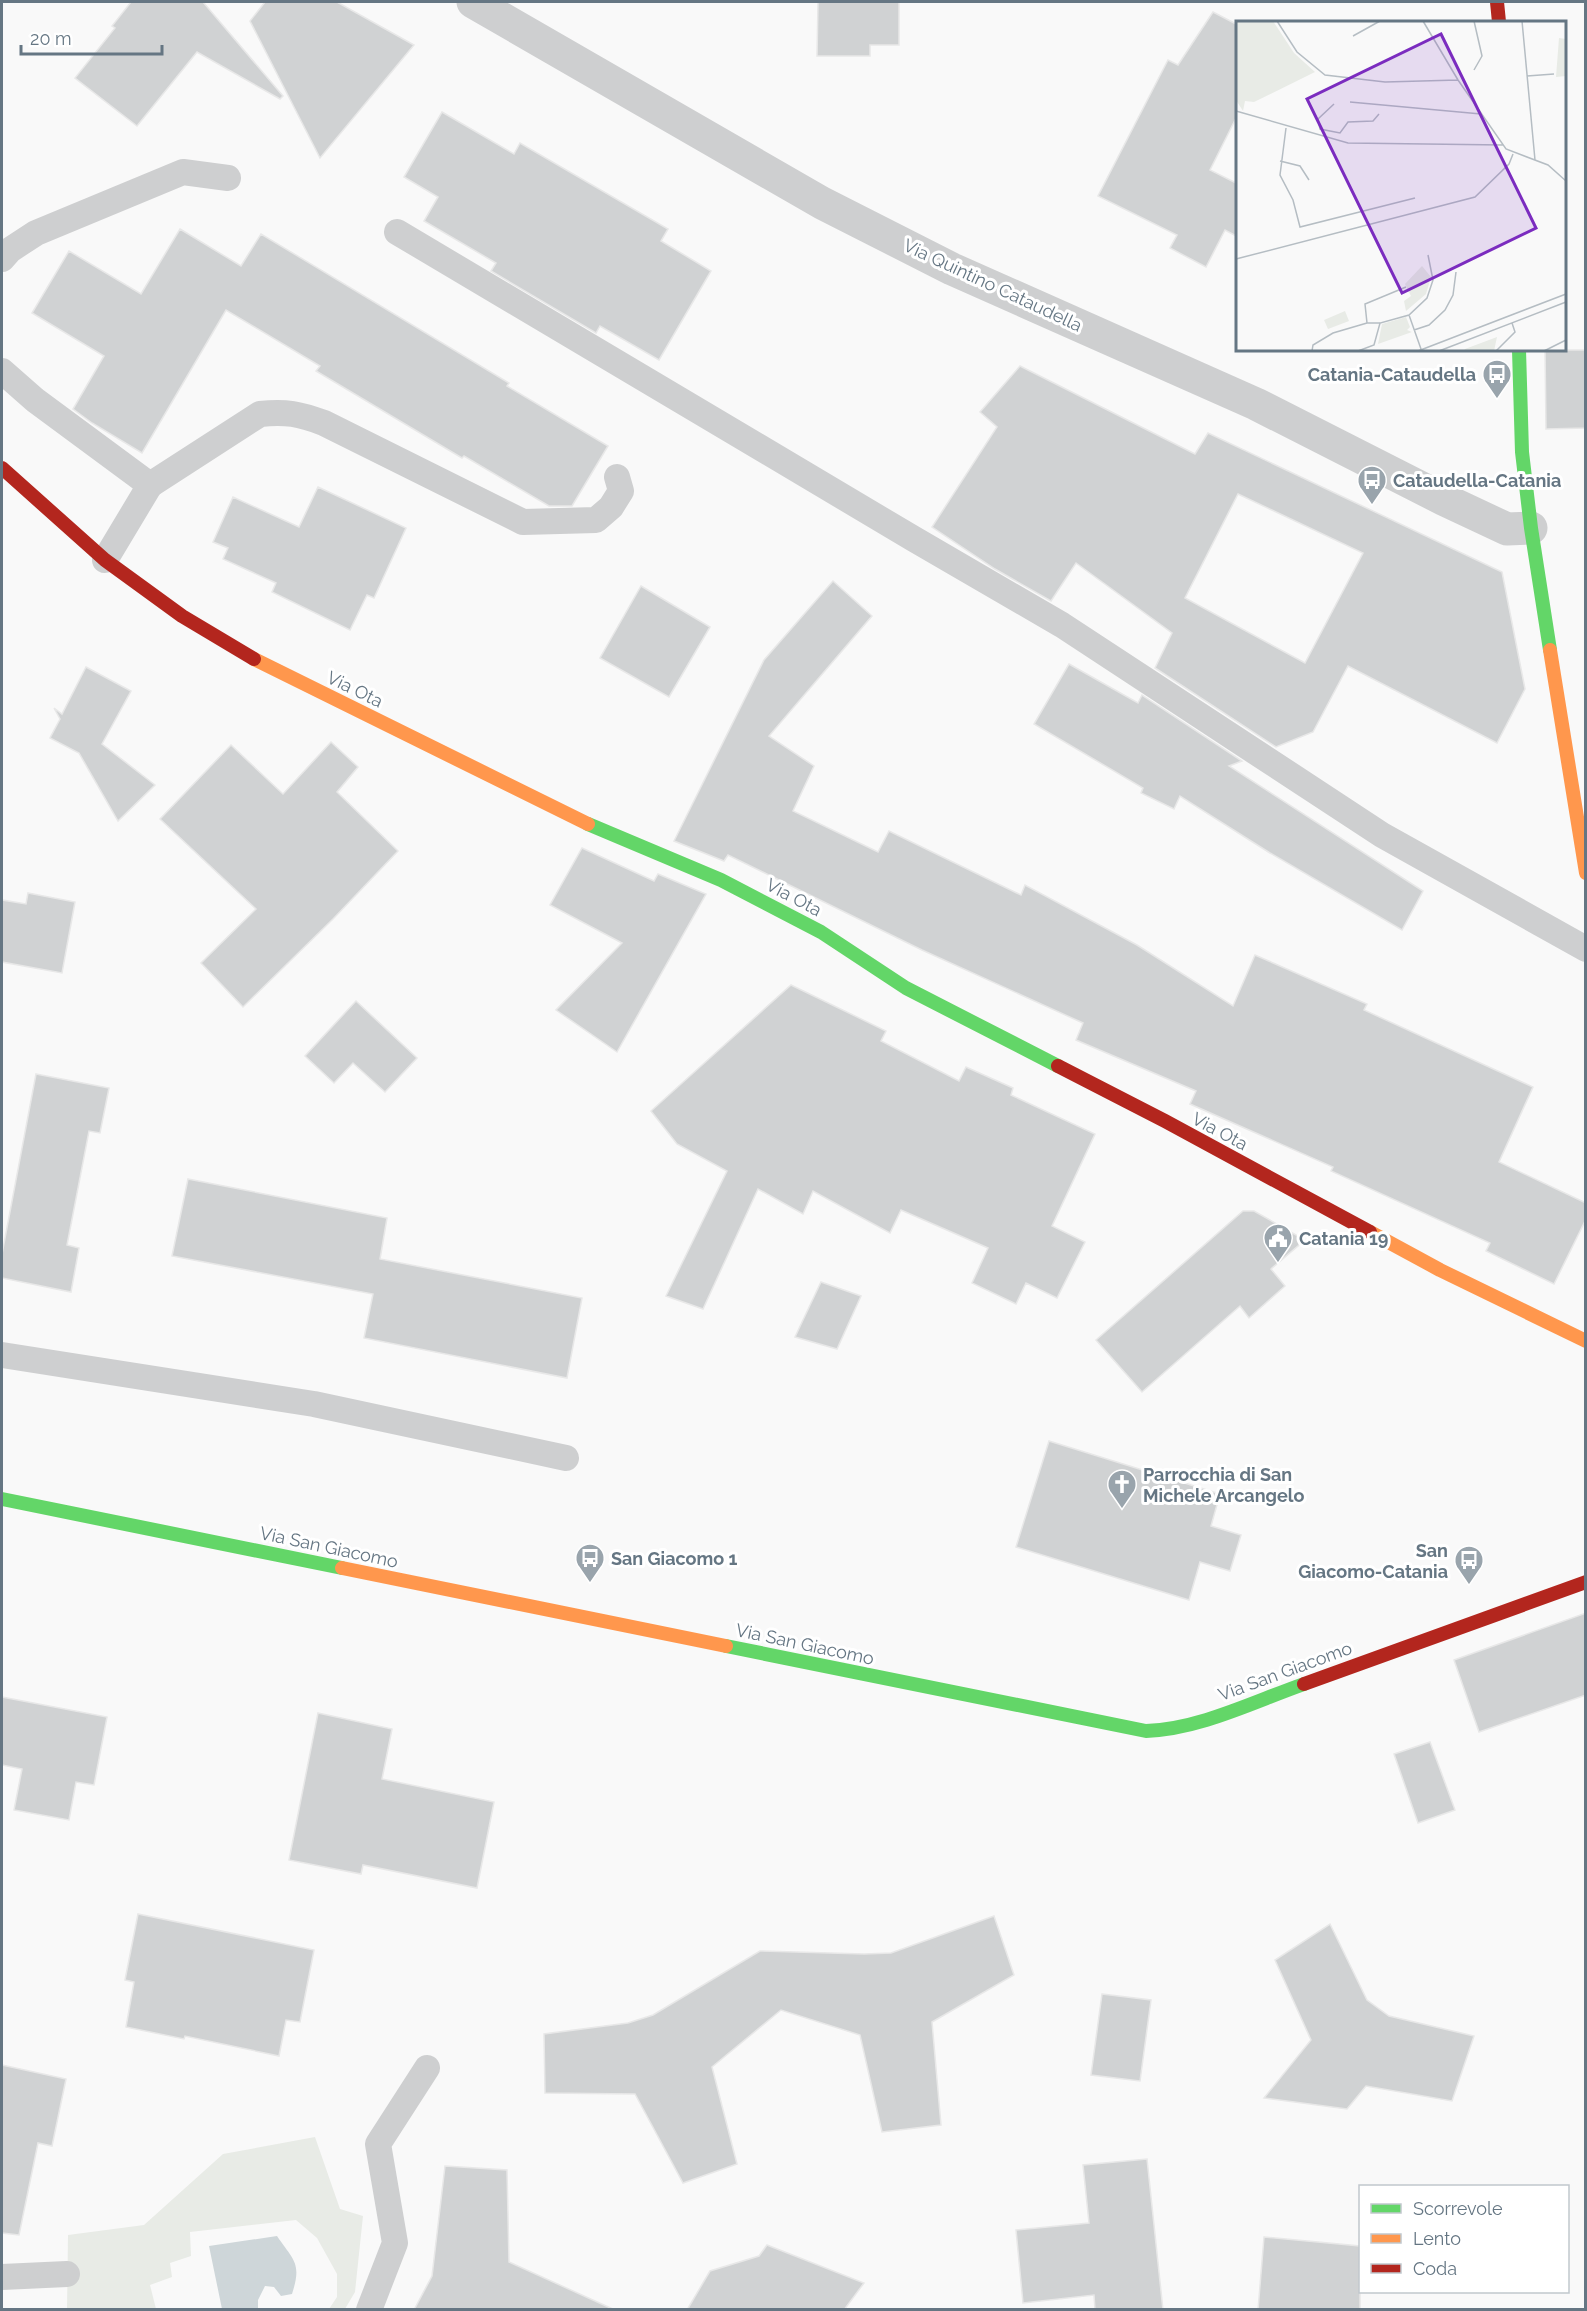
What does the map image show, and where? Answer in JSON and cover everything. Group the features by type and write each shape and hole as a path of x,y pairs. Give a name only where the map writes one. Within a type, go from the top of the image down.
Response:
{"street":[{"name":"Via Quintino Cataudella","path":"473,2 822,203 951,268 1256,404 1507,529 1531,528"},
{"path":"1497,2 1499,21"},
{"path":"1518,351 1522,452 1531,528 1586,873"},
{"name":"Via Ota","path":"2,468 105,560 182,616 247,656 607,833 721,880 821,932 906,988 1165,1121 1440,1270 1586,1341"},
{"name":"Via San Giacomo","path":"2,1499 1146,1731 1171,1730 1196,1723 1586,1582"}],"lane":[{"path":"2,259 10,250 36,233 183,172 228,178"},
{"path":"397,232 904,533 1062,624 1383,835 1586,949"},
{"path":"2,371 35,400 150,485"},
{"path":"105,560 150,485 260,414 281,412 300,414 324,423 523,522 596,520 612,507 621,491 617,477"},
{"path":"2,1355 314,1404 566,1458"},
{"path":"369,2310 395,2243 378,2144 427,2068"},
{"path":"2,2277 68,2274"}],"shaded area":[{"path":"315,2137 340,2209 363,2216 355,2292 345,2309 329,2309 337,2297 337,2274 317,2238 296,2220 190,2232 191,2256 170,2263 172,2277 150,2285 156,2309 67,2310 68,2235 144,2225 223,2154"},
{"path":"277,2236 295,2263 296,2275 292,2294 281,2296 274,2287 265,2286 258,2300 258,2309 222,2309 209,2246"}],"building":[{"path":"131,2 203,2 283,96 280,99 197,52 137,126 75,78 115,28 112,26"},
{"path":"265,2 337,2 414,45 320,158 250,21"},
{"path":"818,2 899,2 899,45 870,45 870,56 817,56"},
{"path":"1213,12 1236,24 1236,118 1210,170 1236,183 1236,236 1225,230 1206,267 1170,248 1177,235 1098,196 1168,60 1178,65"},
{"path":"442,112 514,154 520,143 668,229 661,241 711,271 659,360 600,326 596,333 491,271 496,263 424,221 438,197 404,177"},
{"path":"180,229 241,266 261,234 509,383 507,386 608,446 572,506 549,506 464,456 462,458 316,371 320,366 226,310 142,453 92,423 73,409 104,356 32,313 69,251 141,294"},
{"path":"1586,350 1586,428 1546,429 1545,351"},
{"path":"1020,366 1195,454 1208,433 1502,572 1525,689 1497,743 1348,666 1313,732 1276,747 1155,668 1172,633 1076,563 1051,601 995,569 932,527 997,427 980,412","holes":["1238,494 1363,553 1305,663 1185,598"]},
{"path":"318,487 406,528 374,598 367,595 350,630 272,592 276,583 223,559 228,548 213,542 233,497 299,527"},
{"path":"833,581 872,616 769,736 814,766 793,811 878,852 889,831 1021,895 1025,885 1137,945 1233,1006 1255,955 1367,1004 1364,1010 1533,1087 1499,1162 1586,1203 1586,1219 1554,1284 1486,1251 1490,1243 1331,1171 1333,1167 1190,1104 1196,1091 1076,1040 1083,1023 922,950 728,855 724,861 674,841 764,660"},
{"path":"641,586 710,627 669,697 600,658"},
{"path":"1069,664 1138,703 1142,695 1242,761 1229,766 1423,891 1402,930 1270,853 1180,796 1174,809 1141,793 1143,788 1034,724"},
{"path":"86,667 131,691 102,744 155,785 118,821 79,753 50,738 60,719 54,708 62,714"},
{"path":"331,742 358,767 337,792 398,851 333,919 243,1007 201,963 256,909 160,819 231,745 283,794"},
{"path":"582,848 654,881 658,874 706,894 617,1052 556,1010 622,943 550,905"},
{"path":"28,893 75,902 62,973 2,962 2,900 26,904"},
{"path":"791,985 886,1031 881,1041 959,1081 966,1067 1013,1088 1011,1095 1095,1134 1052,1226 1085,1242 1057,1298 1026,1283 1016,1304 972,1283 988,1248 901,1210 890,1233 813,1191 803,1214 758,1189 703,1309 666,1296 727,1171 677,1144 651,1111"},
{"path":"356,1001 417,1058 385,1092 353,1063 334,1083 305,1056"},
{"path":"36,1074 109,1088 100,1133 89,1131 67,1245 79,1248 71,1292 2,1278 2,1254"},
{"path":"188,1179 387,1218 380,1259 582,1298 567,1378 364,1338 373,1294 172,1256"},
{"path":"1243,1211 1254,1211 1305,1240 1271,1269 1285,1286 1249,1318 1240,1306 1142,1392 1096,1340"},
{"path":"821,1282 861,1296 837,1349 795,1337"},
{"name":"Parrocchia di San Michele Arcangelo","path":"1049,1441 1220,1494 1211,1526 1241,1535 1230,1571 1200,1562 1189,1600 1016,1547"},
{"path":"1586,1613 1586,1695 1479,1732 1454,1660"},
{"path":"2,1697 107,1717 94,1785 76,1782 69,1820 14,1810 22,1769 2,1765"},
{"path":"318,1713 392,1729 382,1779 494,1802 477,1888 363,1865 361,1874 289,1860"},
{"path":"1430,1742 1455,1810 1418,1823 1394,1754"},
{"path":"138,1914 314,1950 300,2022 286,2020 279,2056 185,2036 184,2039 126,2027 134,1982 125,1980"},
{"path":"994,1916 1014,1975 932,2022 941,2125 882,2132 860,2035 781,2010 712,2067 737,2164 683,2183 635,2094 545,2093 544,2034 628,2023 653,2015 760,1951 891,1953"},
{"path":"1330,1924 1367,2000 1389,2016 1474,2036 1452,2101 1366,2086 1347,2109 1264,2098 1311,2040 1275,1960"},
{"path":"1102,1994 1151,2000 1140,2081 1091,2075"},
{"path":"2,2065 66,2079 52,2146 38,2143 19,2235 2,2233"},
{"path":"1147,2159 1163,2310 1095,2310 1094,2295 1023,2303 1016,2230 1089,2223 1083,2165"},
{"path":"445,2166 507,2170 509,2262 615,2310 414,2310 432,2276"},
{"path":"1264,2237 1359,2246 1360,2310 1258,2310"},
{"path":"767,2245 864,2283 844,2310 687,2310 710,2271 759,2256"}],"traffic: fast":[{"path":"1519,351 1522,452 1550,650"},
{"path":"588,824 721,880 821,932 906,988 1058,1066"},
{"path":"2,1499 342,1568"},
{"path":"726,1646 1146,1731 1206,1720 1304,1684"}],"traffic: slow":[{"path":"1550,650 1586,873"},
{"path":"254,659 588,824"},
{"path":"1370,1232 1440,1270 1586,1341"},
{"path":"342,1568 726,1646"}],"traffic: jam":[{"path":"1497,2 1499,21"},
{"path":"2,468 105,560 182,616 254,659"},
{"path":"1058,1066 1370,1232"},
{"path":"1304,1684 1586,1582"}],"place":[{"name":"Catania-Cataudella","path":"1497,400"},
{"name":"Cataudella-Catania","path":"1372,506"},
{"name":"Catania 19","path":"1278,1264"},
{"name":"Parrocchia di San Michele Arcangelo","path":"1122,1510"},
{"name":"San Giacomo 1","path":"590,1584"},
{"name":"San Giacomo-Catania","path":"1469,1586"}]}
